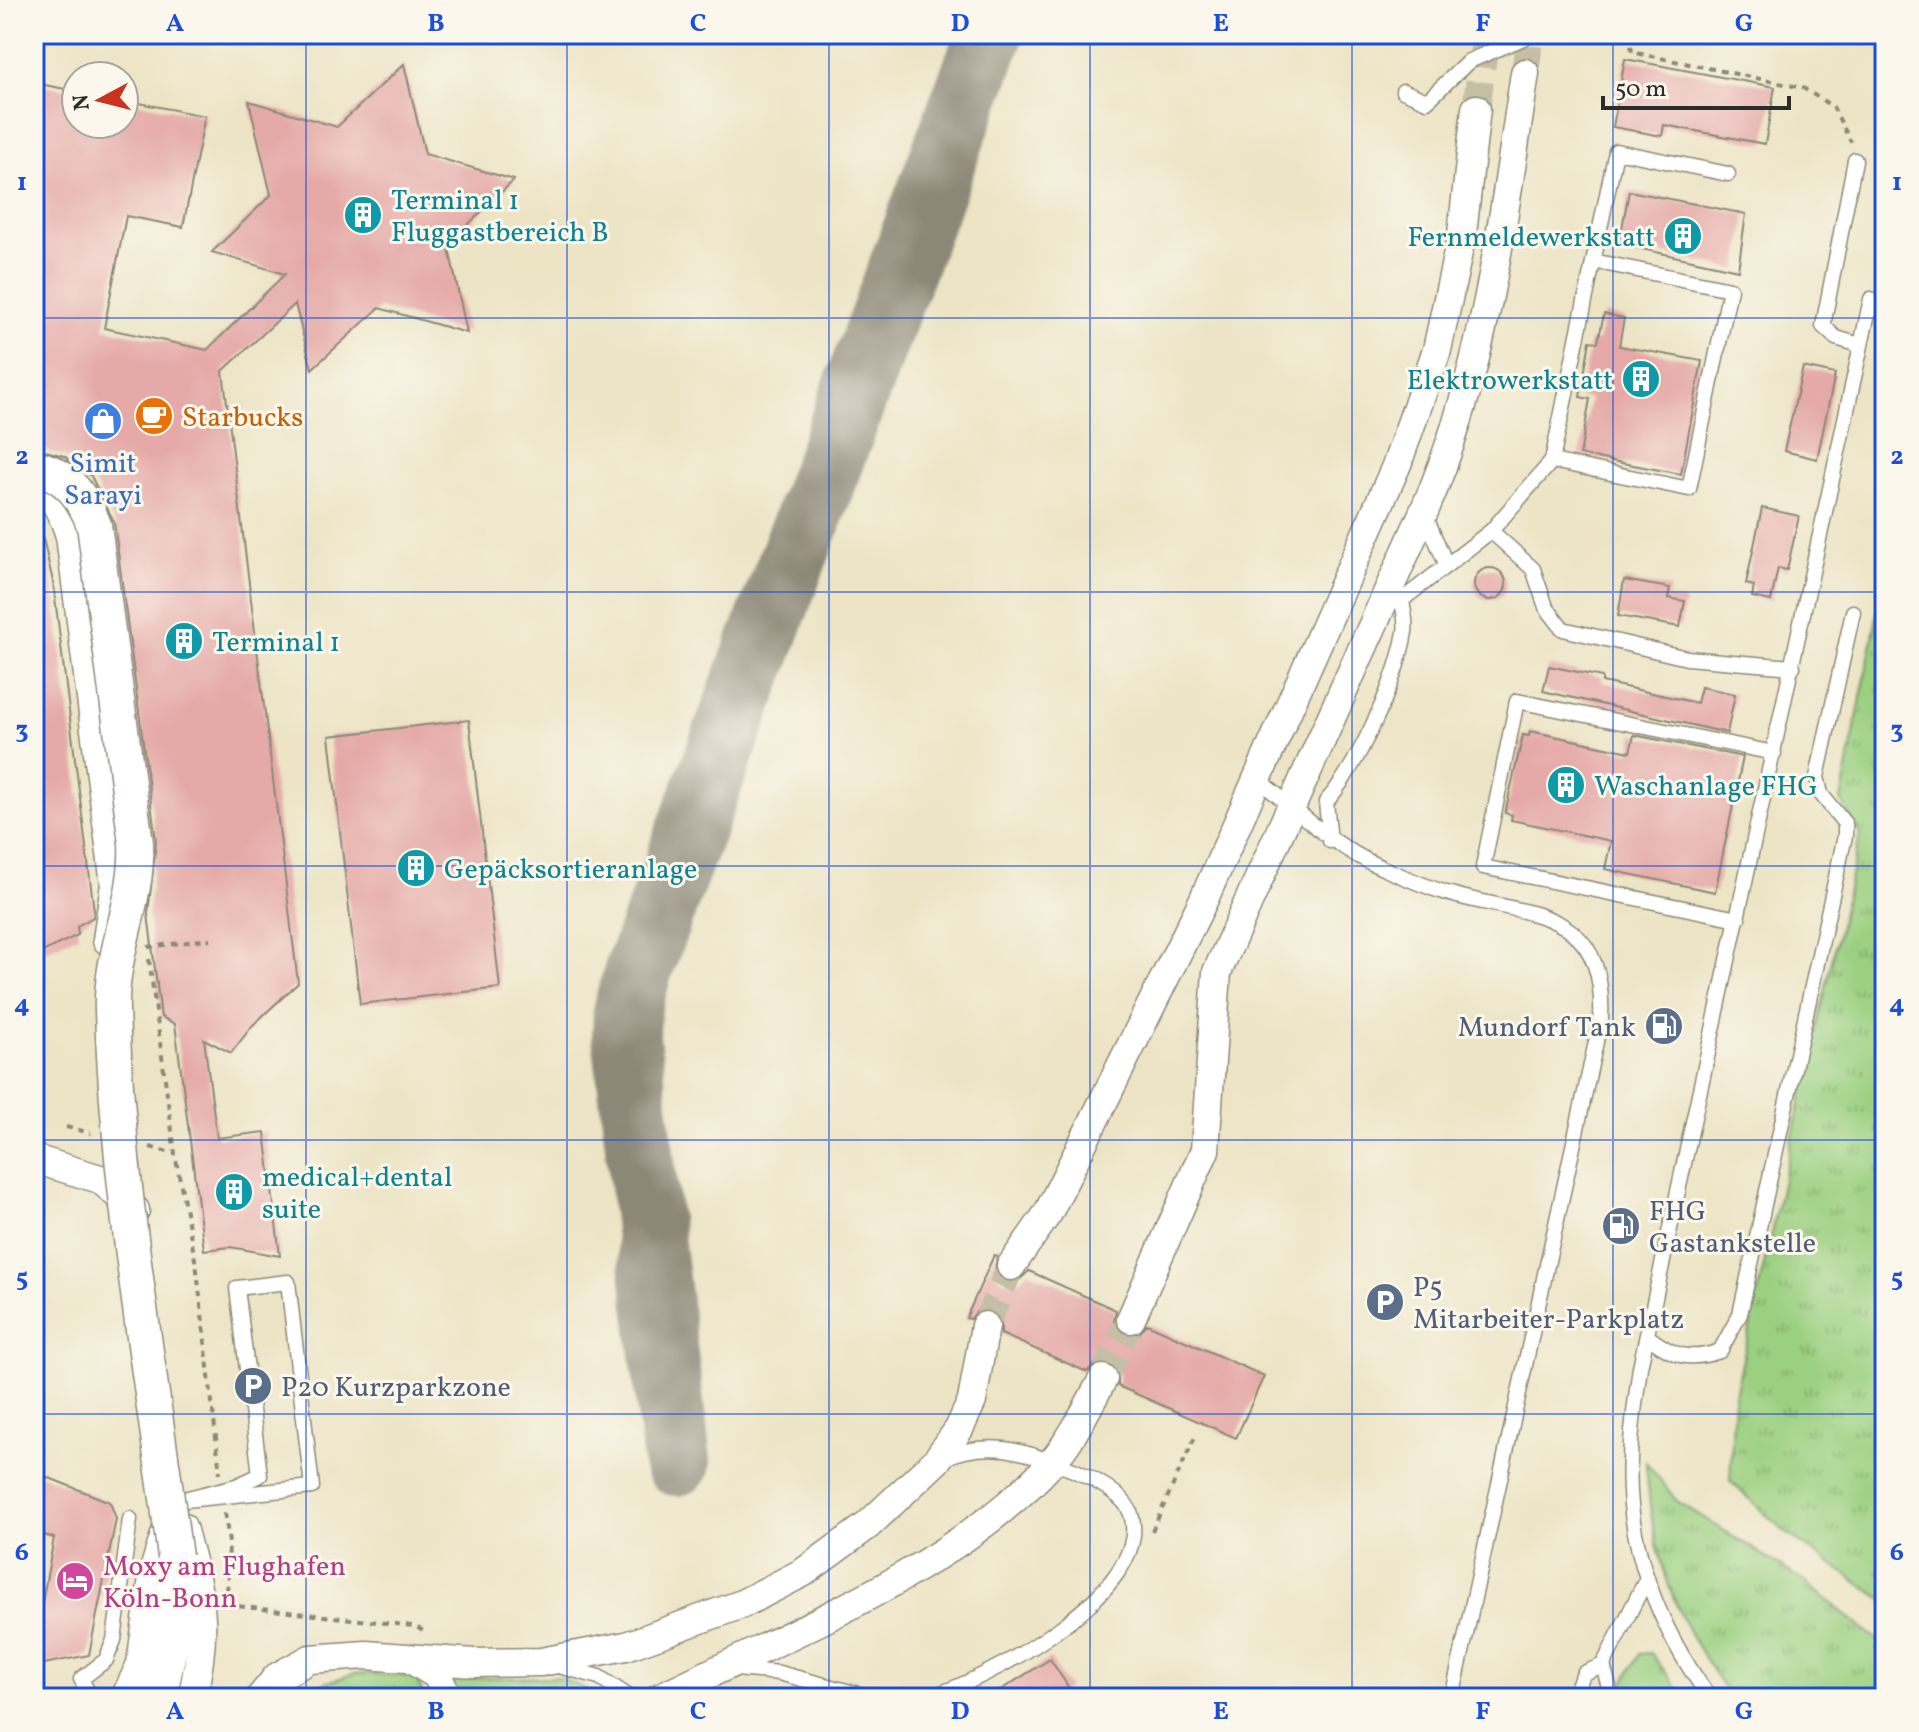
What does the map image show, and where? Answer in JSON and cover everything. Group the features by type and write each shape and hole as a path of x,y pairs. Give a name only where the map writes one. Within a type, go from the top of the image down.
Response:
{"street":[{"path":"1131,1319 1205,1150 1217,972 1440,475 1476,357 1500,238 1525,73"},
{"path":"1011,1266 1048,1213 1106,1101 1258,780 1397,464 1437,350 1462,234 1476,109"},
{"path":"34,467 49,470 75,490 94,525 136,843 135,885 119,939 111,1004 121,1152 177,1581 171,1650 159,1698"},
{"path":"34,484 45,489 65,520 70,536 115,884 99,992 114,1089 141,1216 176,1501 203,1612 202,1656 192,1698"},
{"path":"34,499 70,536"},
{"path":"34,1159 100,1179 141,1216"},
{"path":"260,1698 288,1669 325,1656 541,1662 626,1646 742,1604 804,1572 867,1526 936,1461 959,1429 972,1401 985,1326"},
{"path":"659,1698 801,1633 953,1543 1053,1461 1103,1379"},
{"path":"125,1698 141,1664 154,1570 176,1501"},
{"path":"284,1698 325,1656"},
{"path":"409,1659 437,1675 448,1698"}],"lane":[{"path":"1403,91 1427,101 1469,61 1533,34"},
{"path":"1330,841 1326,802 1347,779 1396,667 1406,628 1402,600 1491,531 1552,461 1616,151 1728,174"},
{"path":"1855,160 1823,326 1836,338 1860,345"},
{"path":"1552,461 1689,489 1727,304 1730,289 1593,261"},
{"path":"1710,1698 1679,1656 1647,1578 1635,1529 1629,1461 1647,1336 1871,299"},
{"path":"1425,509 1428,527 1446,564"},
{"path":"1491,531 1533,569 1546,607 1563,629 1687,658 1793,667"},
{"path":"1647,1336 1671,1355 1697,1359 1720,1351 1740,1314 1845,836 1845,824 1821,794 1817,777 1853,612"},
{"path":"1738,919 1483,867 1517,701 1774,753"},
{"path":"1258,780 1292,805 1330,841 1375,865 1449,894 1543,914 1564,925 1581,942 1596,966 1602,992 1601,1019 1452,1698"},
{"path":"176,1501 312,1487 288,1282 237,1288 260,1475 223,1494"},
{"path":"925,1698 952,1691 1046,1636 1094,1601 1115,1578 1128,1553 1131,1514 1116,1493 1053,1461 1003,1449 961,1451 936,1461"},
{"path":"91,1698 81,1679 106,1660 114,1640 130,1519"},
{"path":"1572,1698 1584,1673 1603,1665 1647,1578"},
{"path":"541,1662 599,1677 631,1698"},
{"path":"1603,1665 1609,1687 1603,1698"},
{"path":"720,1670 751,1668 779,1673 873,1698"}],"path":[{"path":"1629,34 1632,52 1788,84 1812,92 1840,116 1850,137 1855,160"},
{"path":"210,939 147,947 175,1154 197,1270 229,1543 224,1620"},
{"path":"227,1605 265,1608"}],"green space":[{"path":"1885,344 1885,446 1870,424"},
{"path":"1885,575 1885,1601 1786,1533 1730,1481 1734,1399 1860,835 1841,800"},
{"path":"1646,1462 1677,1501 1801,1579 1885,1646 1885,1698 1732,1698 1695,1643 1670,1587 1654,1528"},
{"path":"1651,1653 1685,1698 1615,1698 1640,1654"},
{"path":"355,1673 415,1677 425,1698 299,1698 317,1686"},
{"path":"559,1677 606,1698 453,1698 446,1678"}],"building":[{"path":"1625,59 1775,87 1765,144 1664,125 1662,136 1613,127"},
{"path":"404,64 425,154 514,180 448,244 467,333 379,308 312,369 295,304 223,371 298,983 253,1025 231,1053 204,1039 217,1138 265,1132 280,1256 230,1247 204,1250 175,1024 161,1017 148,914 156,841 114,522 91,476 64,456 34,448 34,83 60,88 60,140 140,140 140,103 205,116 183,227 126,216 104,328 207,350 285,274 212,252 271,195 249,101 337,127"},
{"name":"Fernmeldewerkstatt","path":"1629,191 1746,214 1738,270 1619,244"},
{"name":"Elektrowerkstatt","path":"1604,314 1624,318 1619,346 1702,361 1681,474 1580,455 1590,399 1580,397 1590,341 1598,342"},
{"path":"1803,367 1835,374 1817,459 1784,451"},
{"path":"1762,508 1799,516 1787,570 1778,568 1771,601 1752,597 1754,586 1746,584"},
{"path":"42,534 53,582 94,911 93,917 77,926 78,935 34,956 34,535"},
{"path":"1490,568 1501,573 1506,584 1501,595 1490,600 1479,595 1474,584 1479,573"},
{"path":"1624,580 1670,588 1668,598 1685,601 1680,627 1618,616"},
{"path":"1549,666 1602,677 1602,682 1697,703 1701,687 1735,694 1727,733 1543,691"},
{"name":"Gepäcksortieranlage","path":"469,720 500,988 360,1004 329,736"},
{"path":"1530,731 1630,752 1634,735 1743,757 1715,892 1605,869 1611,841 1511,820 1512,815 1505,813 1523,735 1529,736"},
{"path":"994,1255 997,1256 995,1272 1002,1280 1017,1282 1029,1271 1116,1310 1114,1322 1125,1335 1140,1333 1147,1324 1264,1376 1236,1438 1118,1386 1118,1371 1110,1364 1095,1364 1087,1372 1001,1334 1001,1319 989,1309 978,1310 970,1319 966,1318"},
{"name":"Moxy am Flughafen Köln-Bonn","path":"34,1472 110,1502 116,1519 89,1655 34,1666 34,1610 41,1608 54,1538 34,1532"},
{"path":"1050,1659 1069,1688 1053,1698 988,1698"}],"taxiway":[{"path":"677,1462 626,1037 627,1009 639,968 990,34"}],"tunnel":[{"path":"1476,109 1486,34"},
{"path":"1525,73 1530,34"},
{"path":"985,1326 1011,1266"},
{"path":"1103,1379 1131,1319"}],"place":[{"name":"Terminal 1 Fluggastbereich B","path":"363,215"},
{"name":"Fernmeldewerkstatt","path":"1683,236"},
{"name":"Elektrowerkstatt","path":"1641,379"},
{"name":"Starbucks","path":"154,416"},
{"name":"Simit Sarayi","path":"103,421"},
{"name":"Terminal 1","path":"184,641"},
{"name":"Waschanlage FHG","path":"1566,785"},
{"name":"Gepäcksortieranlage","path":"416,868"},
{"name":"Mundorf Tank","path":"1664,1026"},
{"name":"medical+dental suite","path":"234,1192"},
{"name":"FHG Gastankstelle","path":"1621,1226"},
{"name":"P5 Mitarbeiter-Parkplatz","path":"1385,1302"},
{"name":"P20 Kurzparkzone","path":"253,1386"},
{"name":"Moxy am Flughafen Köln-Bonn","path":"75,1581"}]}
